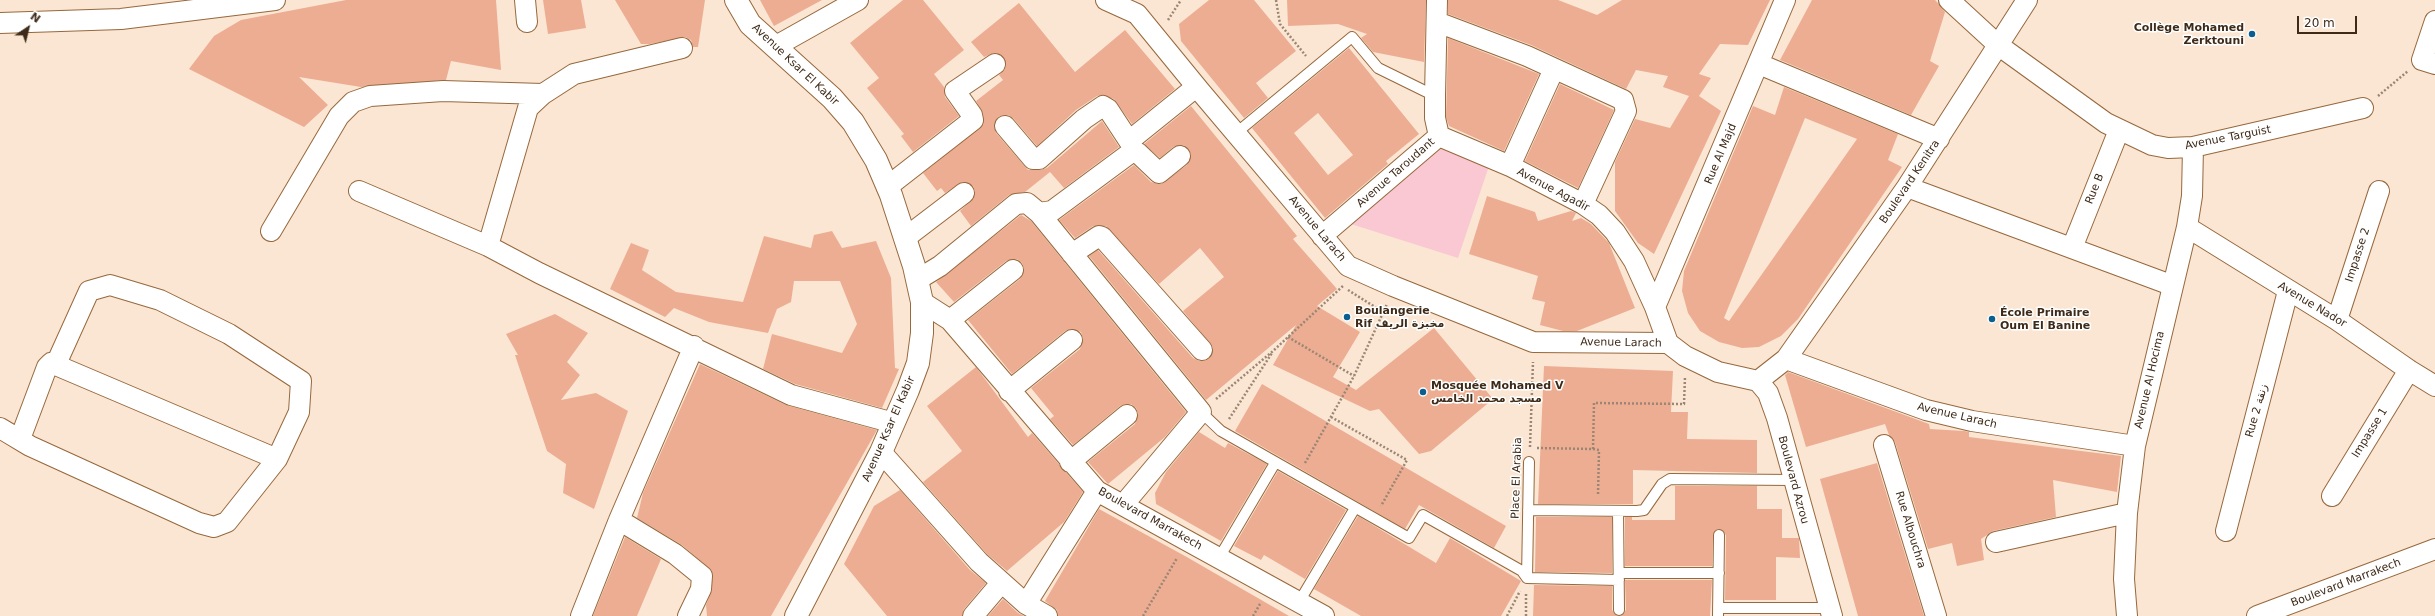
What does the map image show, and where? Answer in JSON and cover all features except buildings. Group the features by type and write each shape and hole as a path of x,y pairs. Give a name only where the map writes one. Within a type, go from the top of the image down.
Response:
{"street":[{"path":"0,23 121,19 275,0"},
{"path":"525,0 527,22"},
{"name":"Avenue Ksar El Kabir","path":"736,0 750,24 832,98 853,122 876,160 887,187 905,238 922,302 922,333 918,362 881,452 798,615"},
{"path":"776,46 858,0"},
{"name":"Avenue Larach","path":"1106,0 1137,14 1196,87 1348,266 1533,342 1668,343 1685,356 1718,372 1758,381"},
{"name":"Avenue Taroudant","path":"1322,236 1439,136 1435,118 1437,0"},
{"name":"Rue Al Majd","path":"1656,307 1785,0"},
{"name":"Avenue Targuist","path":"1949,0 1998,45 2119,130 2152,144 2168,148 2193,147 2363,108"},
{"name":"Boulevard Kenitra","path":"1786,359 1939,140 2027,0"},
{"path":"2428,62 2435,21"},
{"path":"1437,22 1527,56 1623,100 1626,105 1626,111 1583,204"},
{"path":"488,246 528,108 543,94 574,74 682,48"},
{"path":"887,187 973,120 972,115 955,91 995,64"},
{"path":"1759,64 1939,140"},
{"path":"1510,166 1554,69"},
{"path":"1039,213 1052,211 1132,146 1196,87"},
{"path":"271,231 339,116 353,102 370,96 443,91 543,94"},
{"path":"1005,126 1032,159 1036,160 1103,106 1108,109 1132,146 1159,173 1180,156"},
{"name":"Rue B","path":"2072,248 2119,130"},
{"name":"Avenue Agadir","path":"1439,136 1510,166 1583,204 1599,215 1615,232 1634,261 1656,307 1668,343"},
{"name":"Avenue Al Hocima","path":"2127,616 2124,579 2126,513 2135,446 2171,285 2186,227 2192,196 2193,147"},
{"path":"1907,187 2171,285"},
{"path":"359,191 488,246 619,312 694,346 791,395 894,422"},
{"name":"Impasse 2","path":"2337,320 2379,191"},
{"path":"905,238 964,193"},
{"path":"917,280 940,266 1016,204 1026,203 1039,213 1200,412 1123,505"},
{"name":"Avenue Nador","path":"2186,227 2337,320 2409,370 2435,384"},
{"path":"1072,254 1099,236 1102,237 1202,350"},
{"path":"950,320 1013,270"},
{"path":"0,428 20,440 199,523 214,527 226,522 277,459 299,412 301,381 229,334 160,300 110,285 89,291 56,364"},
{"name":"Rue 2 زنقة","path":"2226,531 2238,478 2275,347 2288,291"},
{"name":"Boulevard Marrakech","path":"922,302 950,320 1008,391 1097,491 1324,616"},
{"path":"1008,391 1072,340"},
{"path":"581,616 619,520 694,346"},
{"path":"1758,381 1786,359"},
{"name":"Avenue Larach","path":"1786,359 1926,410 1972,421 2135,446"},
{"path":"20,440 47,367 51,363 277,459"},
{"name":"Impasse 1","path":"2332,496 2409,370"},
{"name":"Boulevard Azrou","path":"1758,381 1768,393 1777,418 1830,612"},
{"path":"1070,462 1127,415"},
{"name":"Rue Albouchra","path":"1884,445 1936,616"},
{"path":"881,452 1001,583 1026,604 1047,616"},
{"path":"1026,604 1097,491"},
{"path":"1996,542 2126,513"},
{"path":"619,520 674,554 702,576 701,589 688,616"},
{"name":"Boulevard Marrakech","path":"2266,615 2435,552"},
{"path":"973,616 1001,583"}],"lane":[{"path":"1236,134 1352,37 1378,68 1435,96"},
{"path":"1200,412 1221,431 1409,538 1423,515 1522,571 1527,578 1619,577 1719,573"},
{"path":"1219,558 1274,462"},
{"name":"Place El Arabia","path":"1527,578 1530,462"},
{"path":"1528,510 1644,510 1662,484 1670,479 1793,480"},
{"path":"1299,602 1355,508"},
{"path":"1618,511 1619,610"},
{"path":"1719,535 1718,612 1830,612"}],"path":[{"path":"1166,23 1181,0"},
{"path":"1276,0 1280,24 1315,68"},
{"path":"2363,108 2428,62"},
{"path":"1200,412 1273,351 1343,287 1356,270"},
{"path":"1298,476 1354,376 1394,286"},
{"path":"1288,337 1354,376"},
{"name":"Place El Arabia","path":"1530,462 1533,342"},
{"path":"1221,431 1273,351"},
{"path":"1593,449 1594,403 1684,404 1685,356"},
{"path":"1331,417 1407,460 1374,518"},
{"path":"1530,448 1599,450 1598,511"},
{"path":"1143,616 1187,540"},
{"path":"1507,616 1527,578"},
{"path":"1526,616 1527,578"}],"shaded area":[{"path":"1442,145 1489,166 1458,258 1351,224"}],"place":[{"name":"Collège Mohamed Zerktouni","path":"2252,34"},
{"name":"Boulangerie Rif مخبزة الريف","path":"1347,317"},
{"name":"École Primaire Oum El Banine","path":"1992,319"},
{"name":"Mosquée Mohamed V مسجد محمد الخامس","path":"1423,392"}]}
